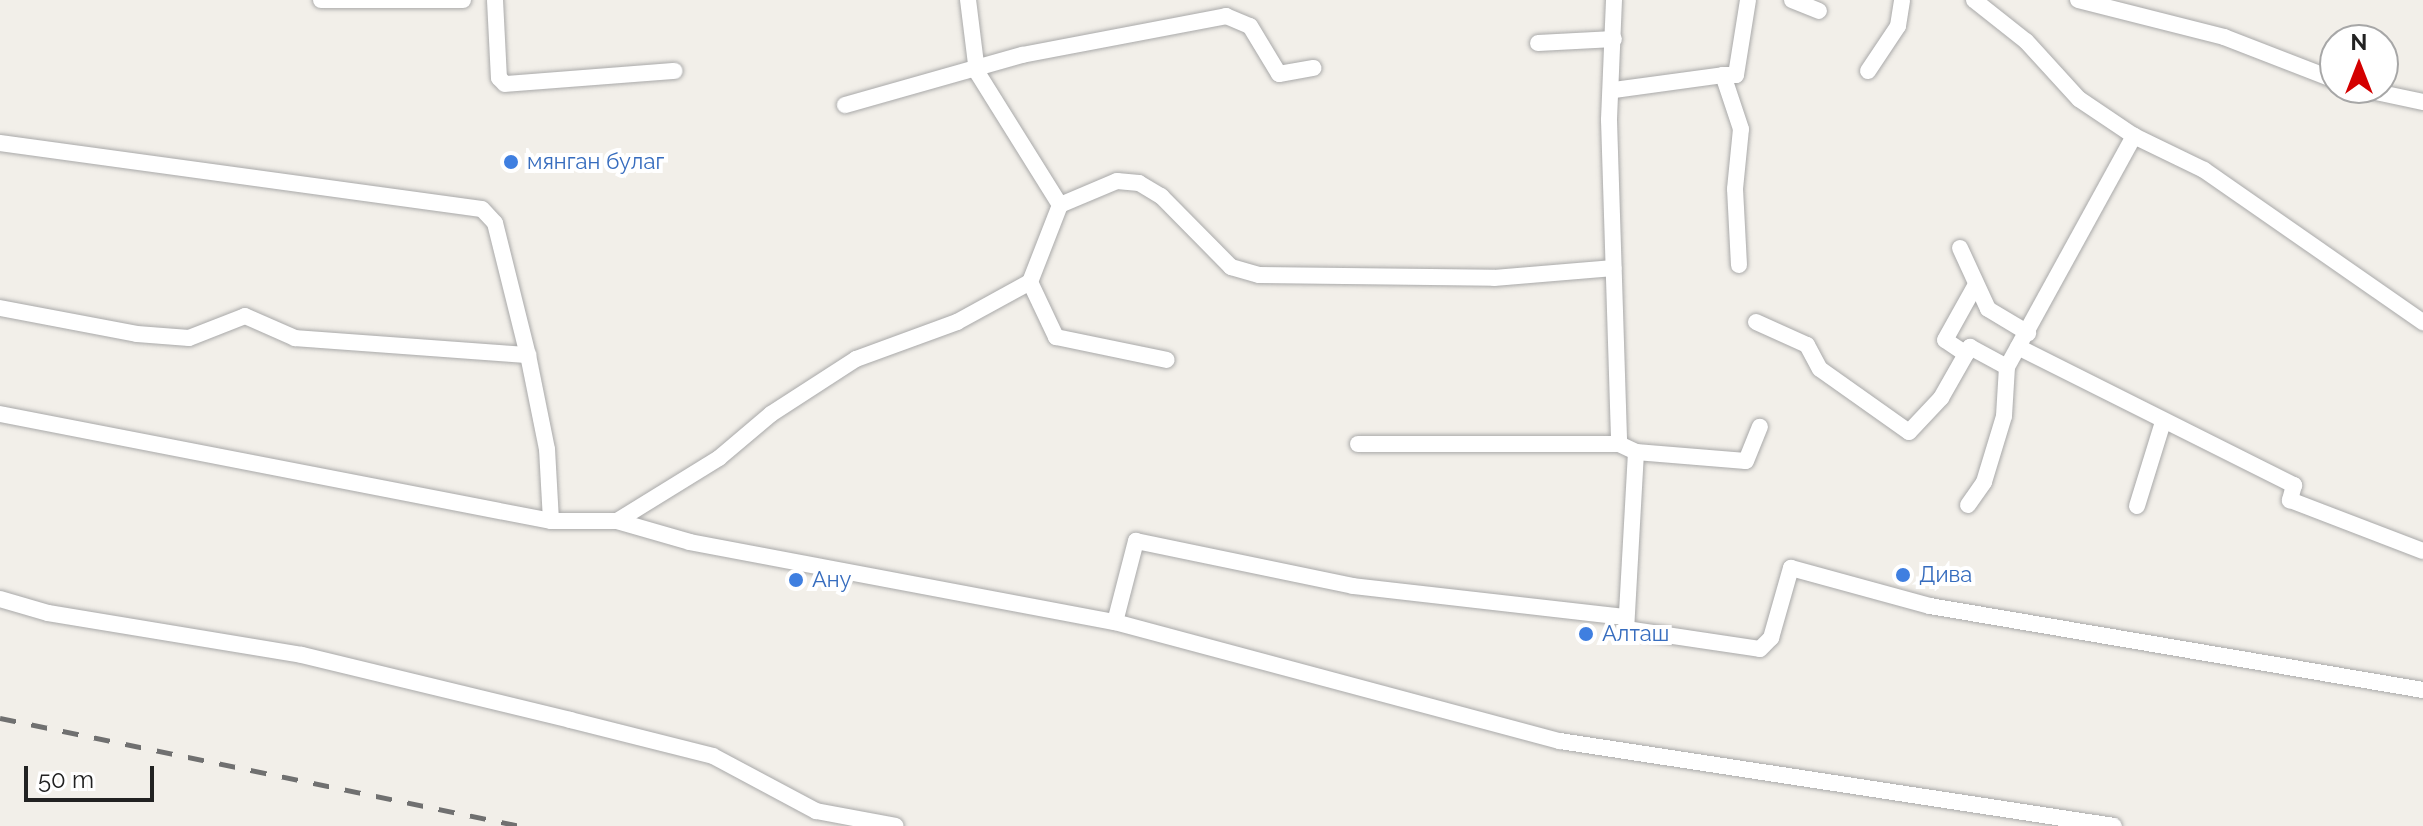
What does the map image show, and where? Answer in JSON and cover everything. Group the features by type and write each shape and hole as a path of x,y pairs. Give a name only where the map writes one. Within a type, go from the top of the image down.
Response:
{"street":[{"path":"321,0 463,0"},
{"path":"495,0 499,78 505,84 675,71"},
{"path":"968,0 977,72 1060,205"},
{"path":"1614,0 1614,90 1609,120 1619,444"},
{"path":"1614,90 1736,75 1748,0"},
{"path":"1792,0 1819,11"},
{"path":"1868,71 1898,26 1902,0"},
{"path":"1974,0 2026,41 2079,99 2134,136 2204,170 2423,322"},
{"path":"2078,0 2224,37 2319,74"},
{"path":"845,105 977,72 1022,55 1226,16 1250,26 1279,74 1313,68"},
{"path":"1538,43 1614,39"},
{"path":"1723,75 1741,129 1735,189 1739,265"},
{"path":"2399,97 2423,102"},
{"path":"1968,505 1984,482 2004,416 2007,367 2134,136"},
{"path":"0,143 482,209 495,223 528,355 547,449 551,521"},
{"path":"617,521 719,458 771,414 856,359 957,322 1030,282 1060,205 1117,181 1139,183 1161,196 1231,267 1259,275 1494,278 1614,268"},
{"path":"1960,248 1988,309 2023,340 2163,422 2294,485 2290,500 2423,551"},
{"path":"1030,282 1056,337 1167,360"},
{"path":"1966,354 1945,340 1975,286"},
{"path":"0,308 189,338 245,316 295,338 528,355"},
{"path":"1756,322 1807,345 1820,369 1909,432 1941,398 1970,347 2007,367"},
{"path":"0,414 551,521 617,521 690,542 1115,622 1560,741 2114,826"},
{"path":"2137,506 2163,422"},
{"path":"1358,444 1619,444 1636,452 1746,461 1760,427"},
{"path":"1636,452 1623,617 1626,629 1760,649 1771,638 1791,568 1945,609 2423,690"},
{"path":"1115,622 1136,541 1353,586 1623,617"},
{"path":"0,599 302,655 713,756 816,811 896,826"}],"railway":[{"path":"0,718 520,826"}],"place":[{"name":"мянган булаг","path":"511,162"},
{"name":"Дива","path":"1903,575"},
{"name":"Ану","path":"796,580"},
{"name":"Алташ","path":"1586,634"}]}
